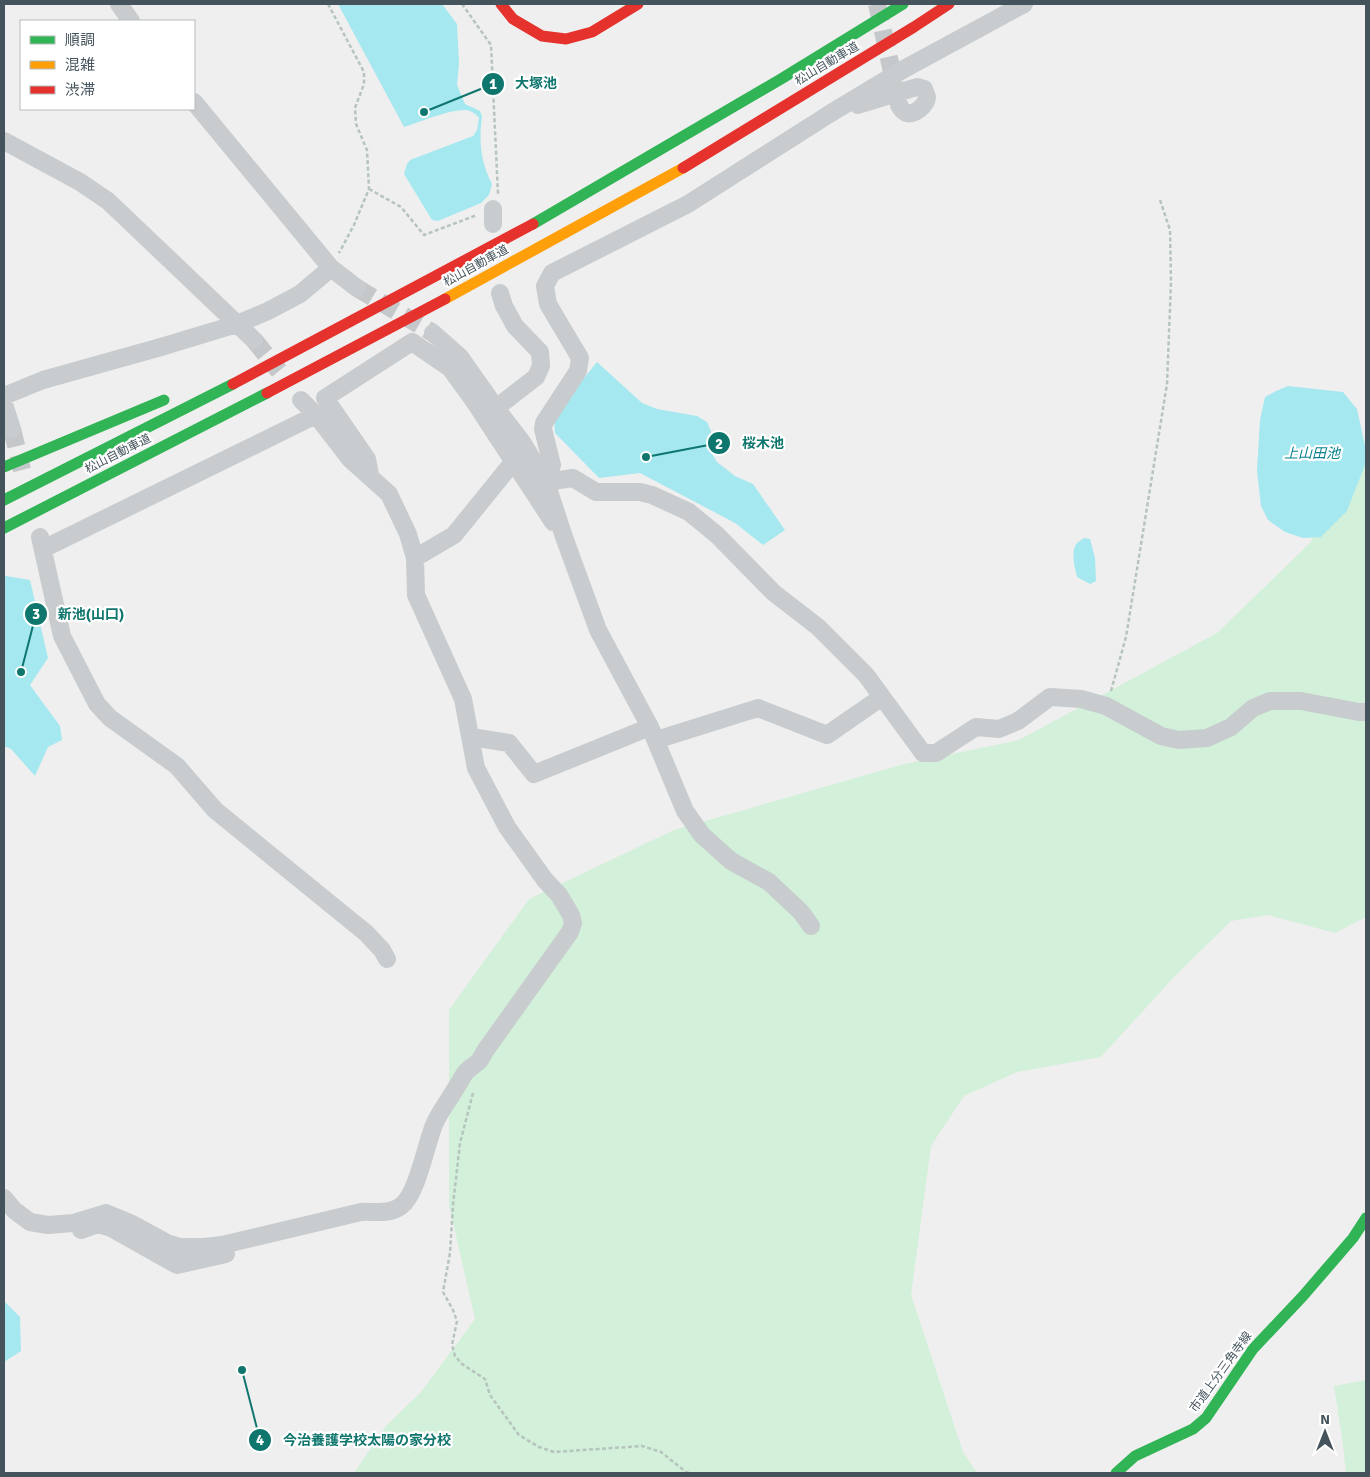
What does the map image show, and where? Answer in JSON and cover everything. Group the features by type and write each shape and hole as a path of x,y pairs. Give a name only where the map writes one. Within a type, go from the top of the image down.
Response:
{"main road":[{"path":"501,4 513,19 542,36 566,39 592,32 638,4"},
{"name":"松山自動車道","path":"4,500 278,360 553,212 781,79 903,4"},
{"name":"松山自動車道","path":"4,528 438,303 686,166 949,4"},
{"path":"403,281 438,263 553,212"},
{"path":"4,467 146,408 172,395"},
{"name":"市道上分三角寺線","path":"1116,1473 1135,1456 1194,1429 1206,1418 1253,1349 1304,1296 1353,1238 1366,1218"}],"street":[{"path":"119,4 130,20"},
{"path":"546,482 552,465 543,430 544,423 578,371 580,358 548,304 545,286 552,273 688,204 904,69 1024,4"},
{"path":"832,113 917,87 924,89 927,96 926,103 916,111 908,114 905,113 899,105"},
{"path":"195,103 331,268 358,288"},
{"path":"4,139 80,182 108,201 254,340"},
{"path":"4,396 43,380 161,347 237,324 268,312 300,294 331,268"},
{"path":"496,408 536,377 541,366 540,352 515,326 504,306 500,293"},
{"path":"433,333 460,357 522,442 546,482 598,630 653,734 685,811 702,835 731,861 769,882 801,912 810,926"},
{"path":"370,475 367,459 325,398 412,342 450,368 564,537"},
{"path":"30,1222 48,1225 73,1223 106,1213 130,1223 167,1243 180,1247 204,1247 241,1241 361,1212 374,1211 385,1213 401,1207 406,1201 420,1172 434,1123 467,1071 480,1062 485,1051 570,932 573,923 571,915 559,895 545,880 507,827 476,768 463,699 416,596 414,558 408,534 389,494 350,459 316,415 301,400"},
{"path":"4,404 12,429"},
{"path":"316,415 42,543 62,636 97,704 110,718 177,766 215,810 366,933 382,950 387,959"},
{"path":"414,558 454,535 514,461"},
{"path":"546,482 573,478 596,492 640,492 652,495 688,512 718,535 774,593 818,627 866,675 922,753 936,753 976,728 999,729 1018,722 1050,697 1081,698 1106,706 1161,736 1179,740 1207,738 1232,727 1253,708 1270,701 1302,701 1366,712"},
{"path":"471,737 509,743 534,774 653,734 758,708 827,735 882,697"},
{"path":"4,1198 14,1210 30,1222 50,1230 79,1230 98,1224 111,1228 177,1265 276,1243"}],"path":[{"path":"328,4 364,72 364,84 355,108 356,124 367,150 369,189 354,225 331,268"},
{"path":"369,189 401,207 424,235 493,217 498,193 491,45 462,4"},
{"path":"1106,706 1126,637 1167,384 1171,282 1170,230 1160,200"},
{"path":"473,1091 460,1143 452,1206 450,1253 443,1292 457,1321 452,1345 455,1356 462,1364 485,1378 490,1395 519,1436 539,1447 554,1452 642,1446 661,1452 689,1473"}],"green space":[{"path":"1366,445 1366,917 1335,933 1268,915 1231,921 1173,978 1101,1057 1017,1072 964,1096 931,1146 911,1295 963,1452 977,1473 354,1473 386,1426 421,1392 475,1319 449,1205 449,1010 529,899 674,830 904,764 1019,740 1217,633 1311,542 1343,477"},
{"path":"1366,1380 1366,1473 1346,1473 1334,1386"}],"water":[{"path":"338,4 442,4 457,24 459,63 457,85 465,104 480,111 482,116 481,151 492,184 489,195 481,203 438,221 432,220 404,174 407,164 410,160 473,136 477,130 479,118 470,111 459,110 404,127"},
{"path":"597,362 642,403 657,409 697,416 707,422 711,431 711,452 717,462 735,476 753,484 785,530 763,545 735,523 640,473 599,478 555,433 554,420 557,411"},
{"name":"上山田池","path":"1288,386 1343,392 1357,409 1366,450 1366,462 1347,511 1321,537 1303,538 1285,532 1268,520 1261,506 1257,471 1260,420 1265,397"},
{"path":"1084,538 1090,539 1095,558 1096,581 1090,584 1077,577 1074,560 1075,546"},
{"path":"4,577 30,580 48,658 30,685 60,726 62,740 48,747 35,776 11,749 4,746"},
{"path":"4,1301 20,1317 21,1351 4,1362"}],"tunnel":[{"path":"877,4 896,90"},
{"path":"357,288 433,333"},
{"path":"254,340 279,371"},
{"path":"12,429 22,470"}],"traffic: fast":[{"path":"533,224 781,79 903,4"},
{"path":"4,500 233,384"},
{"path":"4,528 267,393"},
{"path":"4,467 164,400"},
{"path":"1116,1473 1135,1456 1193,1429 1206,1418 1253,1349 1303,1296 1353,1238 1366,1218"}],"traffic: slow":[{"path":"445,299 683,168"}],"traffic: jam":[{"path":"501,4 513,19 542,36 566,39 592,32 638,4"},
{"path":"683,168 949,4"},
{"path":"233,384 533,224"},
{"path":"267,393 445,299"}],"place":[{"name":"大塚池","path":"424,112"},
{"name":"桜木池","path":"646,457"},
{"name":"新池(山口)","path":"21,672"},
{"name":"今治養護学校太陽の家分校","path":"242,1370"}]}
